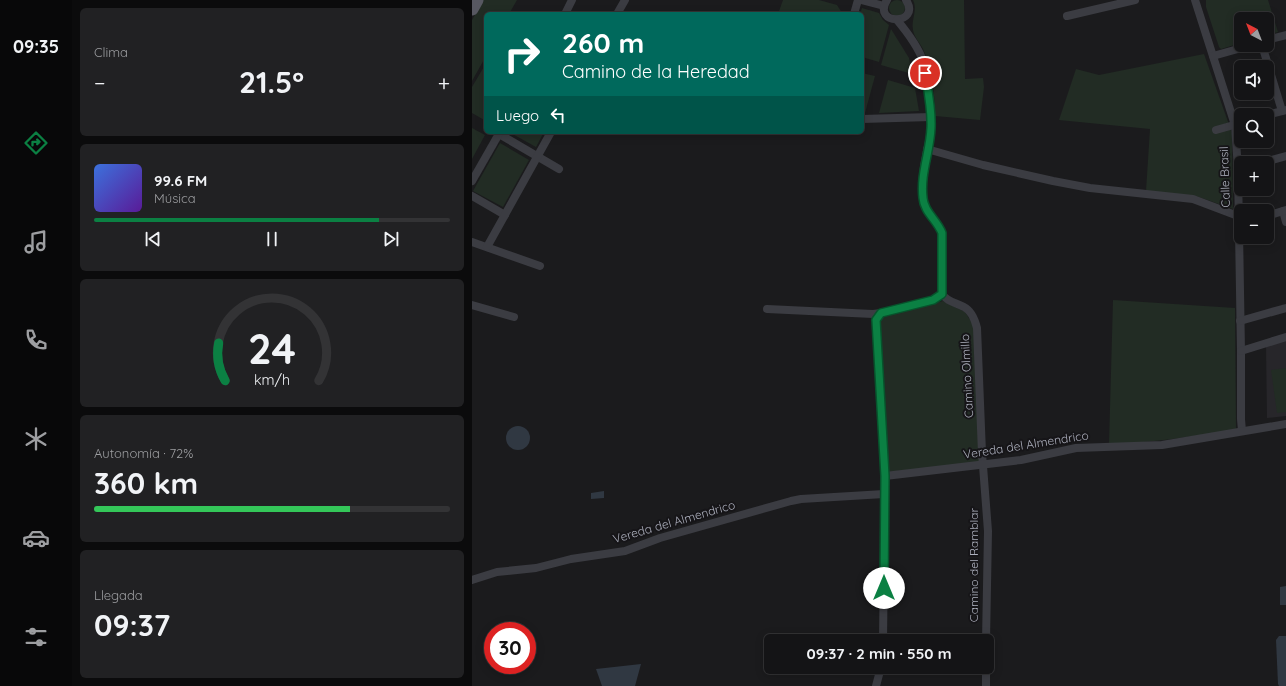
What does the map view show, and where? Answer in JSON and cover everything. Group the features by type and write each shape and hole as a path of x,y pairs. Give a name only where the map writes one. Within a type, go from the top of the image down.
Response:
{"main road":[{"path":"472,9 477,0"}],"street":[{"path":"566,12 572,0"},
{"path":"618,12 625,0"},
{"path":"855,12 860,0 886,3 885,12 887,16 897,20 906,15 909,10 909,5 906,0"},
{"path":"1067,16 1102,4 1135,0"},
{"name":"Calle Brasil","path":"1195,0 1213,56 1234,113"},
{"path":"906,15 907,32"},
{"path":"767,309 873,314 933,300 942,294 942,233 939,225 925,207 923,198 923,181 931,130 931,117 923,62 920,53 907,32 897,20"},
{"path":"1274,38 1286,35"},
{"path":"1213,56 1234,50"},
{"path":"1264,52 1284,110 1274,113"},
{"path":"864,119 931,117"},
{"path":"1216,130 1234,125"},
{"path":"472,181 498,134"},
{"path":"501,134 559,169"},
{"path":"487,247 550,134"},
{"path":"928,149 983,165 1053,181 1097,189 1193,199 1234,219"},
{"path":"1274,159 1286,156"},
{"path":"472,196 505,215"},
{"path":"1274,214 1284,211 1286,222"},
{"path":"472,242 540,266"},
{"name":"Calle Brasil","path":"1239,244 1242,431"},
{"name":"Camino Olmillo","path":"942,294 944,297 968,309 977,328 983,465"},
{"path":"472,305 514,317"},
{"path":"1240,321 1286,308"},
{"path":"881,313 876,320 885,476 883,634"},
{"path":"1241,351 1286,338"},
{"name":"Vereda del Almendrico","path":"885,476 1022,460 1076,448 1162,445 1286,424"},
{"name":"Camino del Ramblar","path":"983,465 988,531 986,634"},
{"name":"Vereda del Almendrico","path":"472,580 498,572 536,568 571,559 625,551 660,538 791,501 801,499 884,494"},
{"path":"876,686 880,674"},
{"path":"986,674 986,686"}],"shaded area":[{"path":"483,0 517,0 510,12 484,12 484,60 472,81 472,20"},
{"path":"783,0 819,0 837,5 841,12 779,12"},
{"path":"894,0 900,0 905,5 903,14 900,16 894,16 889,11 889,5"},
{"path":"913,0 964,0 965,79 983,78 984,87 980,120 935,116 934,91 929,65 913,30 915,7"},
{"path":"1206,0 1268,0 1272,12 1234,12 1234,45 1221,49 1219,47 1206,7"},
{"path":"862,8 879,13 883,20 889,25 879,62 864,58 864,12 861,12"},
{"path":"1274,19 1278,32 1274,33"},
{"path":"891,29 909,58 912,74 881,65"},
{"path":"1204,54 1232,133 1233,209 1196,196 1146,191 1150,129 1059,120 1076,69 1099,75"},
{"path":"484,67 484,120 472,113 472,87"},
{"path":"864,73 875,76 864,113"},
{"path":"888,80 915,88 919,111 879,113"},
{"path":"472,128 485,135 472,159"},
{"path":"513,134 543,134 536,147"},
{"path":"500,143 529,160 503,207 473,191"},
{"path":"1113,300 1235,308 1236,430 1157,441 1109,444"},
{"path":"943,301 965,312 974,326 980,463 887,472 880,320 884,314"},
{"path":"1286,340 1286,416 1267,418 1266,346"},
{"path":"1286,368 1286,412 1277,413 1271,370"},
{"path":"518,426 526,430 530,438 526,446 518,450 510,446 506,438 510,430"},
{"path":"604,491 604,498 591,499 591,493"},
{"path":"1286,586 1286,605 1280,605 1280,587"},
{"path":"1279,636 1286,636 1286,686 1279,686 1278,684 1276,640"},
{"path":"641,664 635,686 602,686 596,669"}],"route":[{"path":"884,588 885,476 876,320 881,313 927,302 942,294 942,233 939,225 925,207 923,198 923,181 931,130 930,103 925,73"}]}
